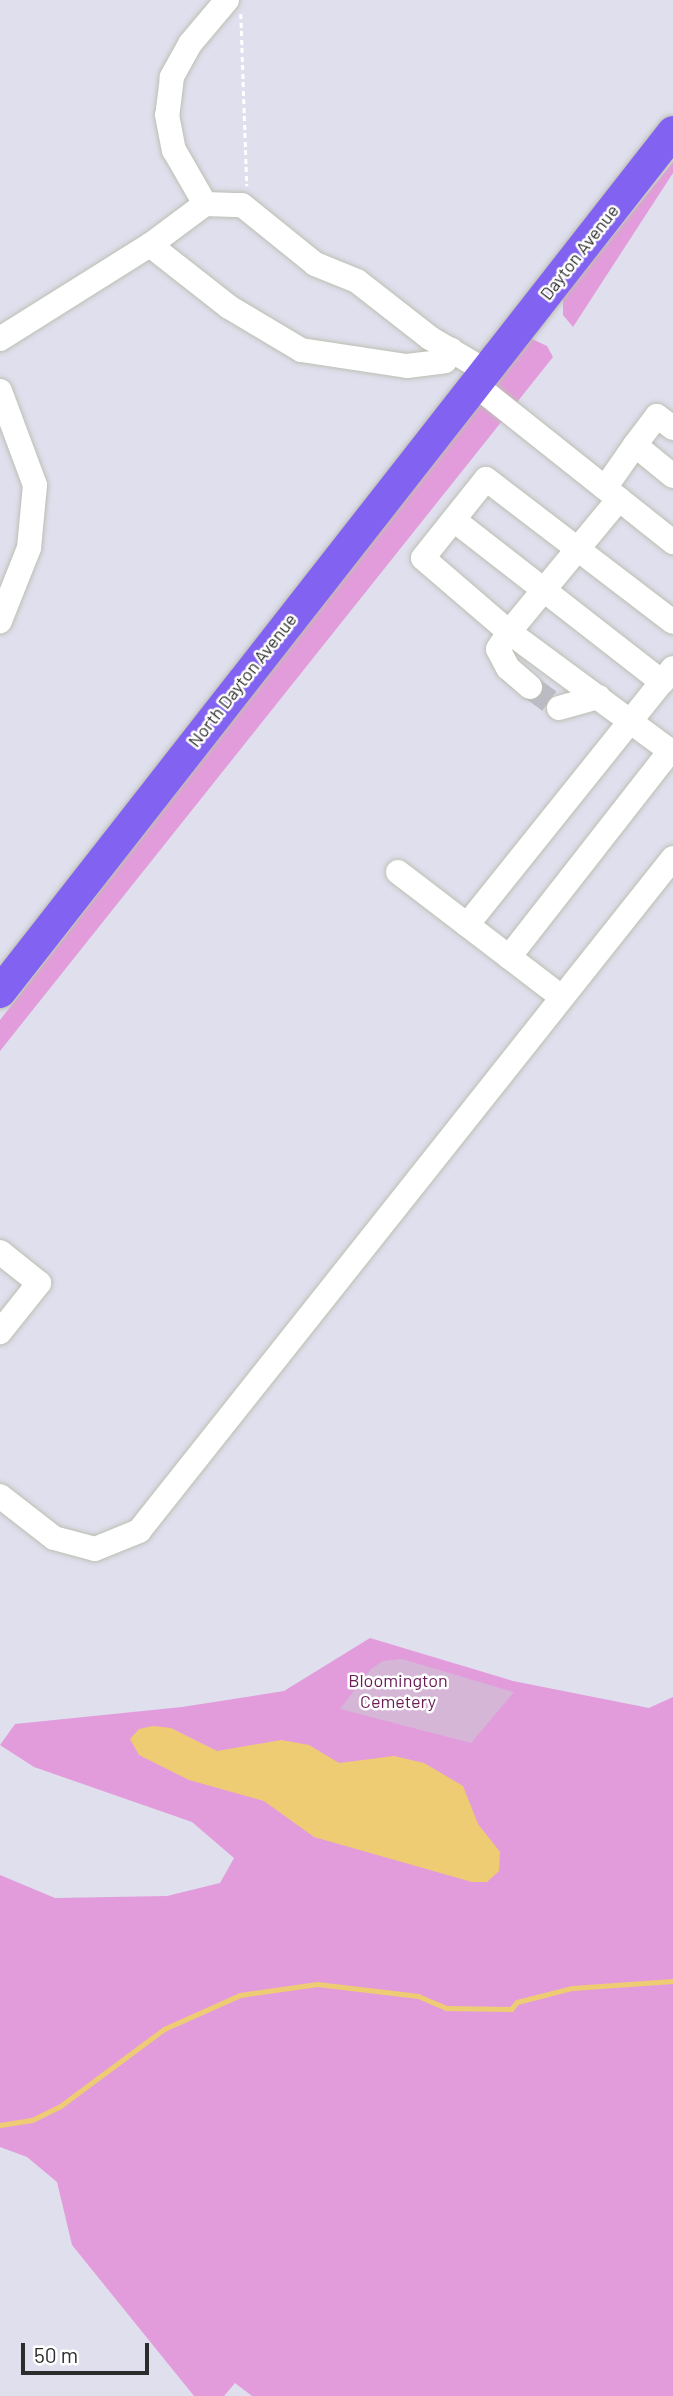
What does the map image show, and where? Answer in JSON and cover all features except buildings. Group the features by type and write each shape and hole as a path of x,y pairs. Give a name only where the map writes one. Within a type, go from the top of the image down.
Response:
{"main road":[{"name":"Dayton Avenue","path":"479,377 673,132"},
{"name":"North Dayton Avenue","path":"0,992 479,377"}],"lane":[{"path":"205,204 174,150 167,115 172,77 190,44 234,7"},
{"path":"0,339 150,245 205,204 244,206 315,264 356,281 451,350 612,494 673,542"},
{"path":"150,245 229,307 301,350 407,366 445,361 451,350"},
{"path":"0,391 35,485 29,548 0,621"},
{"path":"530,687 508,668 498,649 577,550 612,494 635,445 657,416 673,428"},
{"path":"635,445 673,476"},
{"path":"509,957 672,752 509,632 423,558 486,480 673,622"},
{"path":"454,520 545,589 668,675 467,925"},
{"path":"559,708 598,697"},
{"path":"0,1496 54,1538 95,1549 139,1531 560,996 673,858"},
{"path":"398,872 560,996"},
{"path":"0,1252 39,1283 0,1332"}],"path":[{"path":"234,7 244,206"}],"green space":[{"path":"673,162 673,173 573,327 563,315 563,298"},
{"path":"530,338 547,346 553,357 0,1051 0,1020"},
{"path":"370,1638 513,1681 649,1708 673,1697 673,2396 252,2396 235,2383 224,2396 194,2396 72,2245 57,2182 27,2157 0,2147 0,1875 55,1898 167,1896 220,1883 234,1858 192,1822 34,1767 0,1745 15,1724 182,1707 284,1691"},
{"name":"Bloomington Cemetery","path":"402,1659 514,1692 471,1743 340,1709 371,1669 383,1661"}],"shaded area":[{"path":"153,1726 171,1728 217,1751 281,1740 309,1745 339,1763 394,1756 424,1763 463,1786 478,1824 500,1852 499,1871 487,1882 472,1882 314,1837 264,1801 189,1780 139,1755 130,1739 139,1729"}],"waterway":[{"path":"0,2125 32,2120 59,2107 164,2029 240,1995 317,1984 418,1996 446,2008 511,2009 517,2002 572,1988 673,1981"}],"tunnel":[{"path":"530,687 559,708"}]}
